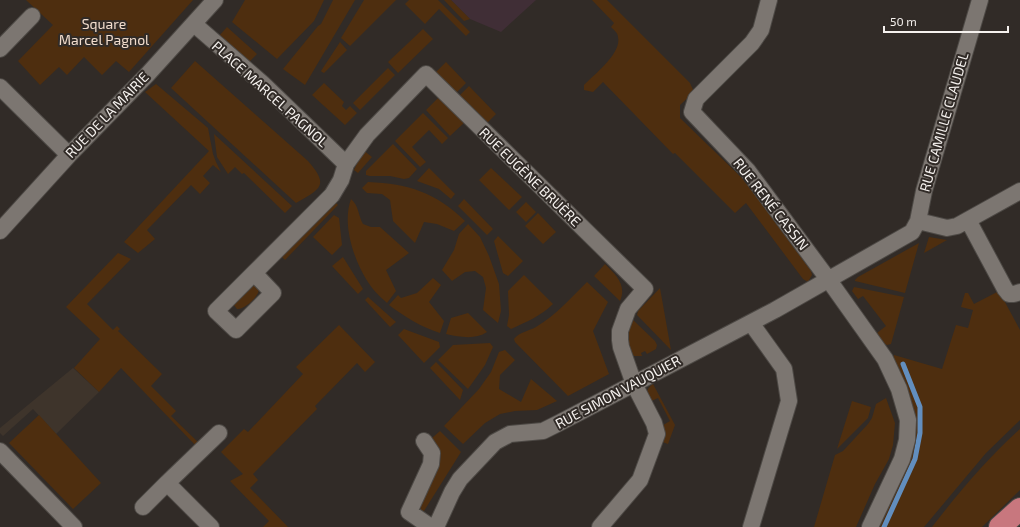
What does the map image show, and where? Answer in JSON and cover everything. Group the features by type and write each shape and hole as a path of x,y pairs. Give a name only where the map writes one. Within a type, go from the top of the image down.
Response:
{"highway":[{"path":"1000,527 1020,509"}],"street":[{"name":"RUE DE LA MAIRIE","path":"0,231 69,154 147,76 215,0"},
{"name":"RUE RENÉ CASSIN","path":"770,0 761,30 752,44 696,99 692,112 748,171 828,279"},
{"name":"RUE CAMILLE CLAUDEL","path":"918,221 924,191 980,0"},
{"path":"0,49 32,16"},
{"name":"PLACE MARCEL PAGNOL","path":"194,24 262,83 346,164"},
{"name":"RUE EUGÈNE BRUÈRE","path":"346,164 367,135 426,74 645,289 628,309 620,330 621,347 634,384"},
{"path":"0,87 69,154"},
{"path":"254,273 332,195 341,180 346,164"},
{"path":"918,221 947,228 957,226 1020,191"},
{"path":"968,220 1005,289 1009,294 1020,292"},
{"name":"RUE SIMON VAUQUIER","path":"436,527 452,492 460,479 495,442 510,434 549,429 751,322 912,232 918,221"},
{"path":"828,279 885,359 899,389 908,420 907,440 902,459 870,527"},
{"path":"751,322 784,369 789,401 752,527"},
{"path":"600,527 640,480 657,434 654,423 634,384"},
{"path":"142,507 219,433"},
{"path":"424,441 432,453 431,464 409,512 431,527"},
{"path":"0,451 74,527"},
{"path":"167,483 210,527"}],"shaded area":[{"path":"451,0 536,0 501,32 470,19"},
{"path":"73,368 99,392 56,434 33,409 3,436 0,433 0,428"}],"green space":[{"name":"Square Marcel Pagnol","path":"26,0 193,0 129,72 116,61 102,75 84,57 67,75 59,67 40,85 18,61 53,25"},
{"path":"245,0 324,0 314,21 277,59 232,22"},
{"path":"333,0 355,0 305,85 283,69 321,24"},
{"path":"364,0 396,0 350,46 341,38"},
{"path":"409,0 438,0 470,32 466,36 439,9 425,24 405,4"},
{"path":"444,0 451,0 470,19 464,21"},
{"path":"592,0 607,0 690,83 694,92 680,105 680,118 744,180 811,271 812,275 808,282 803,279 746,203 735,213 675,153 673,154 603,82 593,92 584,90 584,85 607,63 616,50 618,43 617,34 611,27 614,23"},
{"path":"227,27 257,54 249,62 219,36"},
{"path":"423,29 433,39 398,73 388,62"},
{"path":"340,42 347,50 324,73 322,72 321,71"},
{"path":"195,61 308,161 319,176 320,182 316,190 296,203 171,88"},
{"path":"446,62 466,83 454,95 434,74"},
{"path":"388,68 395,75 360,110 353,103"},
{"path":"324,83 344,102 342,106 346,110 350,106 357,113 345,125 312,95"},
{"path":"156,84 208,128 213,154 221,172 213,165 203,176 210,183 200,194 191,185 147,230 155,239 138,253 124,242 209,151 145,92"},
{"path":"469,86 496,114 484,126 457,98"},
{"path":"441,95 466,121 450,136 426,110"},
{"path":"423,113 448,138 442,144 429,130 412,147 426,162 420,167 395,141"},
{"path":"214,134 292,206 285,213 244,173 242,174 235,167 228,174 217,157"},
{"path":"393,144 417,169 409,178 404,179 390,176 366,175 366,171"},
{"path":"363,150 372,157 358,173 354,170"},
{"path":"429,168 455,194 451,199 439,189 417,181"},
{"path":"491,168 522,197 509,210 479,180"},
{"path":"368,182 396,185 421,191 443,203 465,221 454,231 437,224 424,222 415,243 393,221 390,200 382,194 367,193 362,188"},
{"path":"351,199 356,205 363,224 371,227 380,227 409,253 386,270 396,291 387,303 368,283 353,251 348,229"},
{"path":"464,199 493,229 487,235 458,206"},
{"path":"334,201 338,205 285,260 281,256"},
{"path":"526,202 536,212 526,222 516,212"},
{"path":"538,213 556,232 543,244 525,226"},
{"path":"334,215 339,218 342,245 332,255 313,237"},
{"path":"468,224 480,237 489,256 499,284 501,311 498,323 483,310 486,288 483,277 475,271 465,272 452,281 442,270 454,250 459,234"},
{"path":"498,236 523,261 508,276 503,273 494,241"},
{"path":"929,237 947,240 924,253"},
{"path":"919,243 905,293 855,281 858,277"},
{"path":"118,253 131,259 87,304 113,330 117,326 120,329 118,331 162,374 151,386 176,411 171,416 201,445 198,448 121,368 99,392 74,368 100,339 66,307"},
{"path":"343,257 363,289 358,294 332,266"},
{"path":"605,264 616,276 621,285 622,295 620,301 594,276"},
{"path":"524,275 553,304 528,321 511,329 507,326 509,315 508,291"},
{"path":"433,278 441,285 429,302 444,321 440,333 413,321 389,305 398,295 401,298 417,293"},
{"path":"587,282 608,302 593,331 609,374 568,396 515,342 514,339 524,332 536,327 550,317"},
{"path":"255,284 259,288 257,295 247,305 237,309 233,304 250,285"},
{"path":"854,287 904,297 891,344 887,345 883,343 877,333 886,326 863,296 858,299 852,291"},
{"path":"660,288 671,350 637,315 638,311"},
{"path":"999,291 1020,330 1020,420 986,453 924,527 875,527 907,456 892,362 894,355 942,369 956,325 968,328 973,310 961,307 965,293 968,293 974,304"},
{"path":"368,297 396,322 390,327 365,300"},
{"path":"468,313 487,332 482,335 472,337 446,334 451,318"},
{"path":"631,318 655,341 657,345 656,349 647,354 645,351 641,353 642,356 634,356 628,342"},
{"path":"339,325 375,362 365,372 357,363 315,406 317,409 253,474 258,480 250,488 288,527 263,527 269,521 230,481 243,474 221,452 244,429 248,432 303,374 296,367"},
{"path":"404,329 439,342 440,347 424,363 398,335"},
{"path":"490,343 493,347 485,365 468,389 438,360 453,345"},
{"path":"505,350 515,360 500,375 499,389 521,402 531,379 557,401 537,410 515,411 500,414 485,423 463,444 444,426 479,389 491,372 499,352"},
{"path":"436,362 463,390 460,400 430,368"},
{"path":"653,384 675,425 668,444 660,441 660,427 670,421 658,398 647,403 648,390"},
{"path":"886,398 895,423 893,445 889,459 875,484 856,527 814,527 835,455 843,451 868,424 872,418 876,404"},
{"path":"852,401 871,407 868,418 837,449"},
{"path":"39,415 101,483 73,509 9,443"},
{"path":"1020,429 1020,490 982,527 932,527 974,476"},
{"path":"440,431 461,452 424,511 421,510 420,505 437,471 440,458 439,449 432,438"}],"waterway":[{"path":"884,527 915,459 920,433 920,407 903,364"}]}
